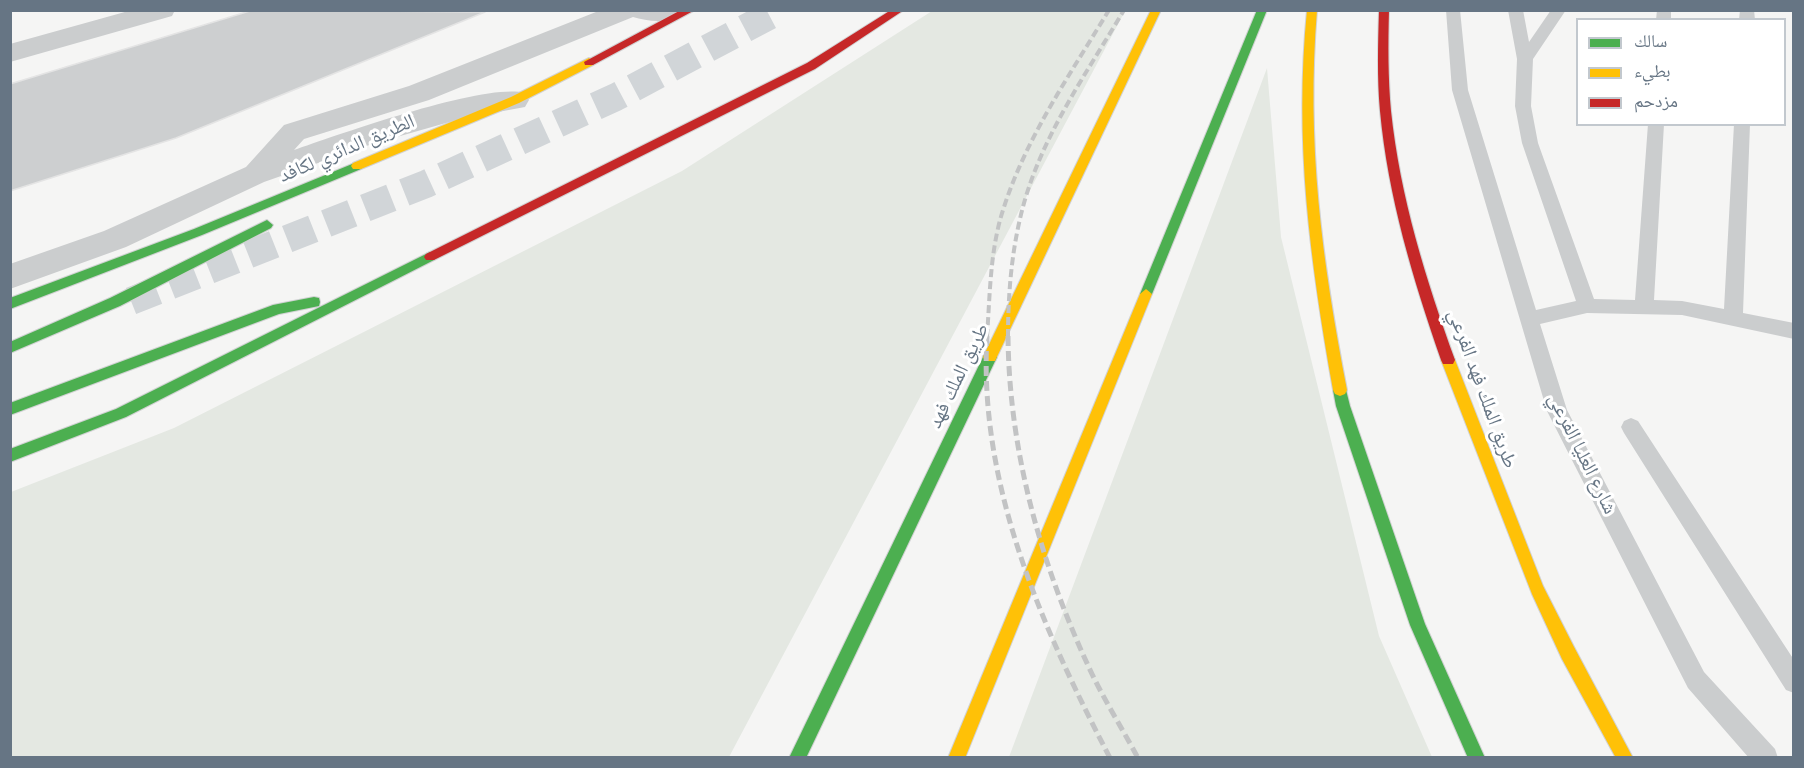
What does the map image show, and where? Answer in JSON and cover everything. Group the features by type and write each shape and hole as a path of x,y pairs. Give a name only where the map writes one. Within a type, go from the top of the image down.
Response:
{"main road":[{"name":"الطريق الدائري لكافد","path":"10,304 198,232 515,100 690,10"},
{"path":"10,456 121,413 811,66 899,10"},
{"name":"طريق الملك فهد","path":"797,758 1156,10"},
{"path":"956,758 1262,10"},
{"path":"1312,10 1307,50 1306,154 1320,283 1343,406 1418,625 1477,758"},
{"name":"طريق الملك فهد الفرعي","path":"1384,10 1382,37 1388,125 1404,214 1450,367 1537,589 1625,758"},
{"path":"336,190 515,100"},
{"path":"10,348 115,302 284,217"},
{"path":"10,409 278,309 357,294"}],"street":[{"path":"10,54 163,10"},
{"path":"254,175 294,132 419,93 626,10"},
{"path":"639,10 663,13 670,10"},
{"path":"10,277 115,239 254,175 385,130 460,109 515,100"}],"lane":[{"name":"شارع العليا الفرعي","path":"1453,10 1460,90 1557,411 1696,680 1766,758"},
{"path":"1515,10 1525,59 1523,106 1530,143 1587,306"},
{"path":"1525,59 1559,10"},
{"path":"1644,307 1656,126"},
{"path":"1733,317 1742,126"},
{"path":"1528,319 1587,306 1682,308 1794,331"},
{"path":"1631,427 1794,682"}],"shaded area":[{"path":"932,11 1125,11 729,757 11,757 11,492 174,428 682,171"},
{"path":"1267,68 1281,237 1379,636 1432,757 1009,757"}],"building":[{"path":"253,10 485,12 176,138 10,191 10,84"}],"tunnel":[{"path":"131,301 426,184 616,97 780,10"}],"railway":[{"path":"987,337 991,271 1004,207 1037,130 1109,10"},
{"path":"1008,336 1013,260 1019,221 1030,184 1049,138 1124,10"},
{"path":"1008,336 1010,380 1022,466 1044,551 1058,593 1092,674 1138,758"},
{"path":"987,337 987,392 993,447 1004,501 1039,607 1061,659 1110,758"}],"traffic: fast":[{"path":"1146,294 1262,10"},
{"path":"10,304 198,232 357,166"},
{"path":"10,348 115,302 267,225"},
{"path":"10,456 121,413 430,257"},
{"path":"10,409 278,309 314,302"},
{"path":"797,758 990,357"},
{"path":"1340,390 1343,406 1418,625 1477,758"}],"traffic: slow":[{"path":"990,357 1156,10"},
{"path":"1312,10 1306,106 1311,201 1323,295 1340,390"},
{"path":"357,166 515,100 589,62"},
{"path":"956,758 1146,294"},
{"path":"1448,360 1537,589 1568,653 1625,758"}],"traffic: jam":[{"path":"589,62 690,10"},
{"path":"430,257 811,66 899,10"},
{"path":"1384,10 1384,96 1391,155 1411,244 1448,360"}]}
